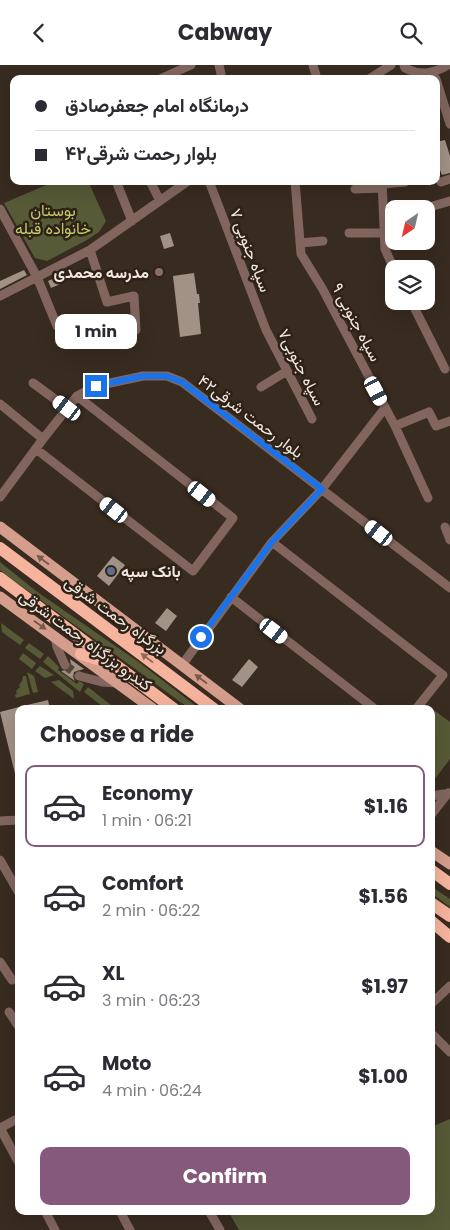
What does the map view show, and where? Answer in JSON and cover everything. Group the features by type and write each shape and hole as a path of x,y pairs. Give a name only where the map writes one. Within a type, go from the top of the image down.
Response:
{"highway":[{"name":"بزرگراه رحمت شرقی","path":"0,548 209,705"},
{"path":"0,578 169,705"},
{"path":"119,636 146,639"},
{"path":"81,654 116,665"},
{"path":"435,873 450,884"},
{"path":"435,906 450,916"},
{"path":"435,924 450,937"}],"main road":[{"path":"0,527 235,705"},
{"name":"کندرو بزرگراه رحمت شرقی","path":"0,597 81,654 148,705"},
{"path":"435,854 450,864"}],"street":[{"path":"174,72 191,65"},
{"path":"375,75 391,65"},
{"path":"404,65 405,68 412,72 423,75"},
{"path":"437,75 448,65"},
{"path":"440,87 450,101"},
{"path":"440,95 450,124"},
{"path":"118,185 132,221"},
{"path":"152,185 160,201"},
{"path":"0,296 90,250 182,185"},
{"name":"۷ سپاه جنوبی","path":"211,185 266,330"},
{"name":"۹ سپاه جنوبی","path":"295,185 301,253 322,288 395,426 428,498"},
{"path":"355,189 377,185"},
{"path":"382,185 384,249 390,260"},
{"path":"435,205 450,201"},
{"path":"1,213 37,277 57,326"},
{"path":"349,233 384,233"},
{"path":"300,243 323,241"},
{"path":"90,250 107,302 134,296 136,330"},
{"path":"416,310 445,369"},
{"name":"سپاه جنوبی۷","path":"266,330 312,419"},
{"path":"260,387 287,371"},
{"name":"بلوار رحمت شرقی۴۲","path":"0,497 77,396 96,386 143,376 166,376 182,382 450,587"},
{"path":"33,383 67,408"},
{"path":"36,449 193,571 233,518 77,396"},
{"path":"0,404 43,439"},
{"path":"182,665 272,542 322,489 385,408"},
{"path":"395,426 429,412 436,426 450,421"},
{"path":"445,527 450,540"},
{"path":"272,542 443,675 419,705"},
{"path":"231,597 370,705"},
{"path":"55,636 57,647 65,665"},
{"path":"79,676 102,682 118,683"},
{"path":"435,795 449,793"},
{"path":"435,810 449,793"},
{"path":"0,821 15,820"},
{"path":"0,860 3,874 15,888"},
{"path":"0,961 12,980"},
{"path":"435,1000 450,986"},
{"path":"9,1012 15,1021"},
{"path":"435,1037 450,1052"},
{"path":"15,1119 0,1128 15,1156"},
{"path":"47,1215 54,1227"},
{"path":"121,1215 130,1230"},
{"path":"211,1215 220,1230"}],"green space":[{"name":"بوستان خانواده قبله","path":"47,185 90,185 106,221 99,232 47,261 35,258 4,203"},
{"path":"0,562 36,591 140,663 195,705 185,705 0,570"},
{"path":"1,623 24,640 20,645 2,632"},
{"path":"29,643 44,654 40,659 25,648"},
{"path":"23,653 36,663 32,669 19,659"},
{"path":"48,656 59,667 58,670 77,684 79,681 84,684 80,692 43,662"},
{"path":"40,666 54,675 45,678 35,671"},
{"path":"27,672 34,676 38,692 33,693"},
{"path":"23,676 26,676 30,694 16,698 16,691 20,687"},
{"path":"59,680 73,691 74,699 51,682"},
{"path":"88,687 111,705 101,705 84,692"},
{"path":"435,711 450,722 450,759 435,779"},
{"path":"435,889 450,899 450,907 435,896"},
{"path":"450,1119 450,1230 239,1230 230,1215 435,1215 435,1125"}],"building":[{"path":"445,140 450,156 450,173 442,175 440,170 440,141"},
{"path":"170,233 174,246 164,249 160,236"},
{"path":"24,270 27,275 0,289 0,281"},
{"path":"194,273 197,294 199,294 201,334 180,337 173,276"},
{"path":"61,275 65,282 51,288 48,281"},
{"name":"بانک سپه","path":"113,556 125,565 109,586 97,576"},
{"path":"167,608 177,616 166,631 155,623"},
{"path":"70,659 84,669 74,672 73,677 75,681 61,671 70,669"},
{"path":"249,659 258,667 242,687 232,680"},
{"path":"48,700 49,705 27,705"},
{"path":"15,708 15,774 0,712"}],"tunnel":[{"path":"65,665 79,676"}],"place":[{"name":"مدرسه محمدی","path":"159,272"},
{"name":"بانک سپه","path":"111,571"}],"route":[{"path":"96,386 143,376 166,376 182,382 322,489 272,542 201,637"}]}
